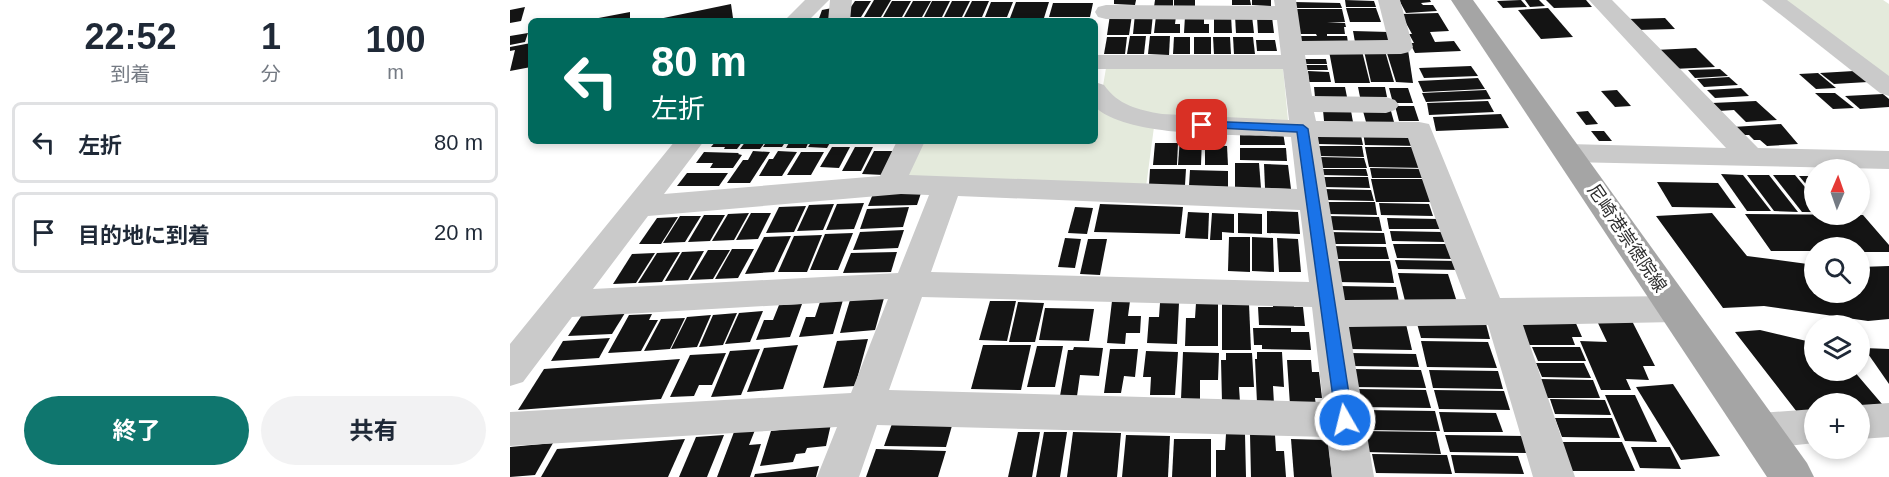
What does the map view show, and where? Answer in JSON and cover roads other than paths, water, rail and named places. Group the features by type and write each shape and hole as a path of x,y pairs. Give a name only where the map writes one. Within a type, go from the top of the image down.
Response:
{"main road":[{"name":"尼崎港崇徳院線","path":"1462,0 1792,477"}],"street":[{"path":"798,18 818,0"},
{"path":"839,18 842,0"},
{"path":"1101,37 1293,55 1401,47 1389,0"},
{"path":"1600,0 1750,156"},
{"path":"1773,0 1889,88"},
{"path":"1101,37 1286,6 1353,477"},
{"path":"1098,93 1109,106 1142,119 1182,124 1301,116 1386,105"},
{"path":"1301,116 1419,130 1452,223 1494,311 1554,477"},
{"path":"510,371 688,144"},
{"path":"890,185 910,144"},
{"path":"1568,153 1889,160"},
{"path":"641,206 890,185 1312,200"},
{"path":"838,477 947,186"},
{"path":"564,304 910,285 1494,311 1676,309"},
{"path":"510,429 864,408 1345,420"},
{"path":"1870,421 1889,420"},
{"path":"1760,431 1804,427"}]}
